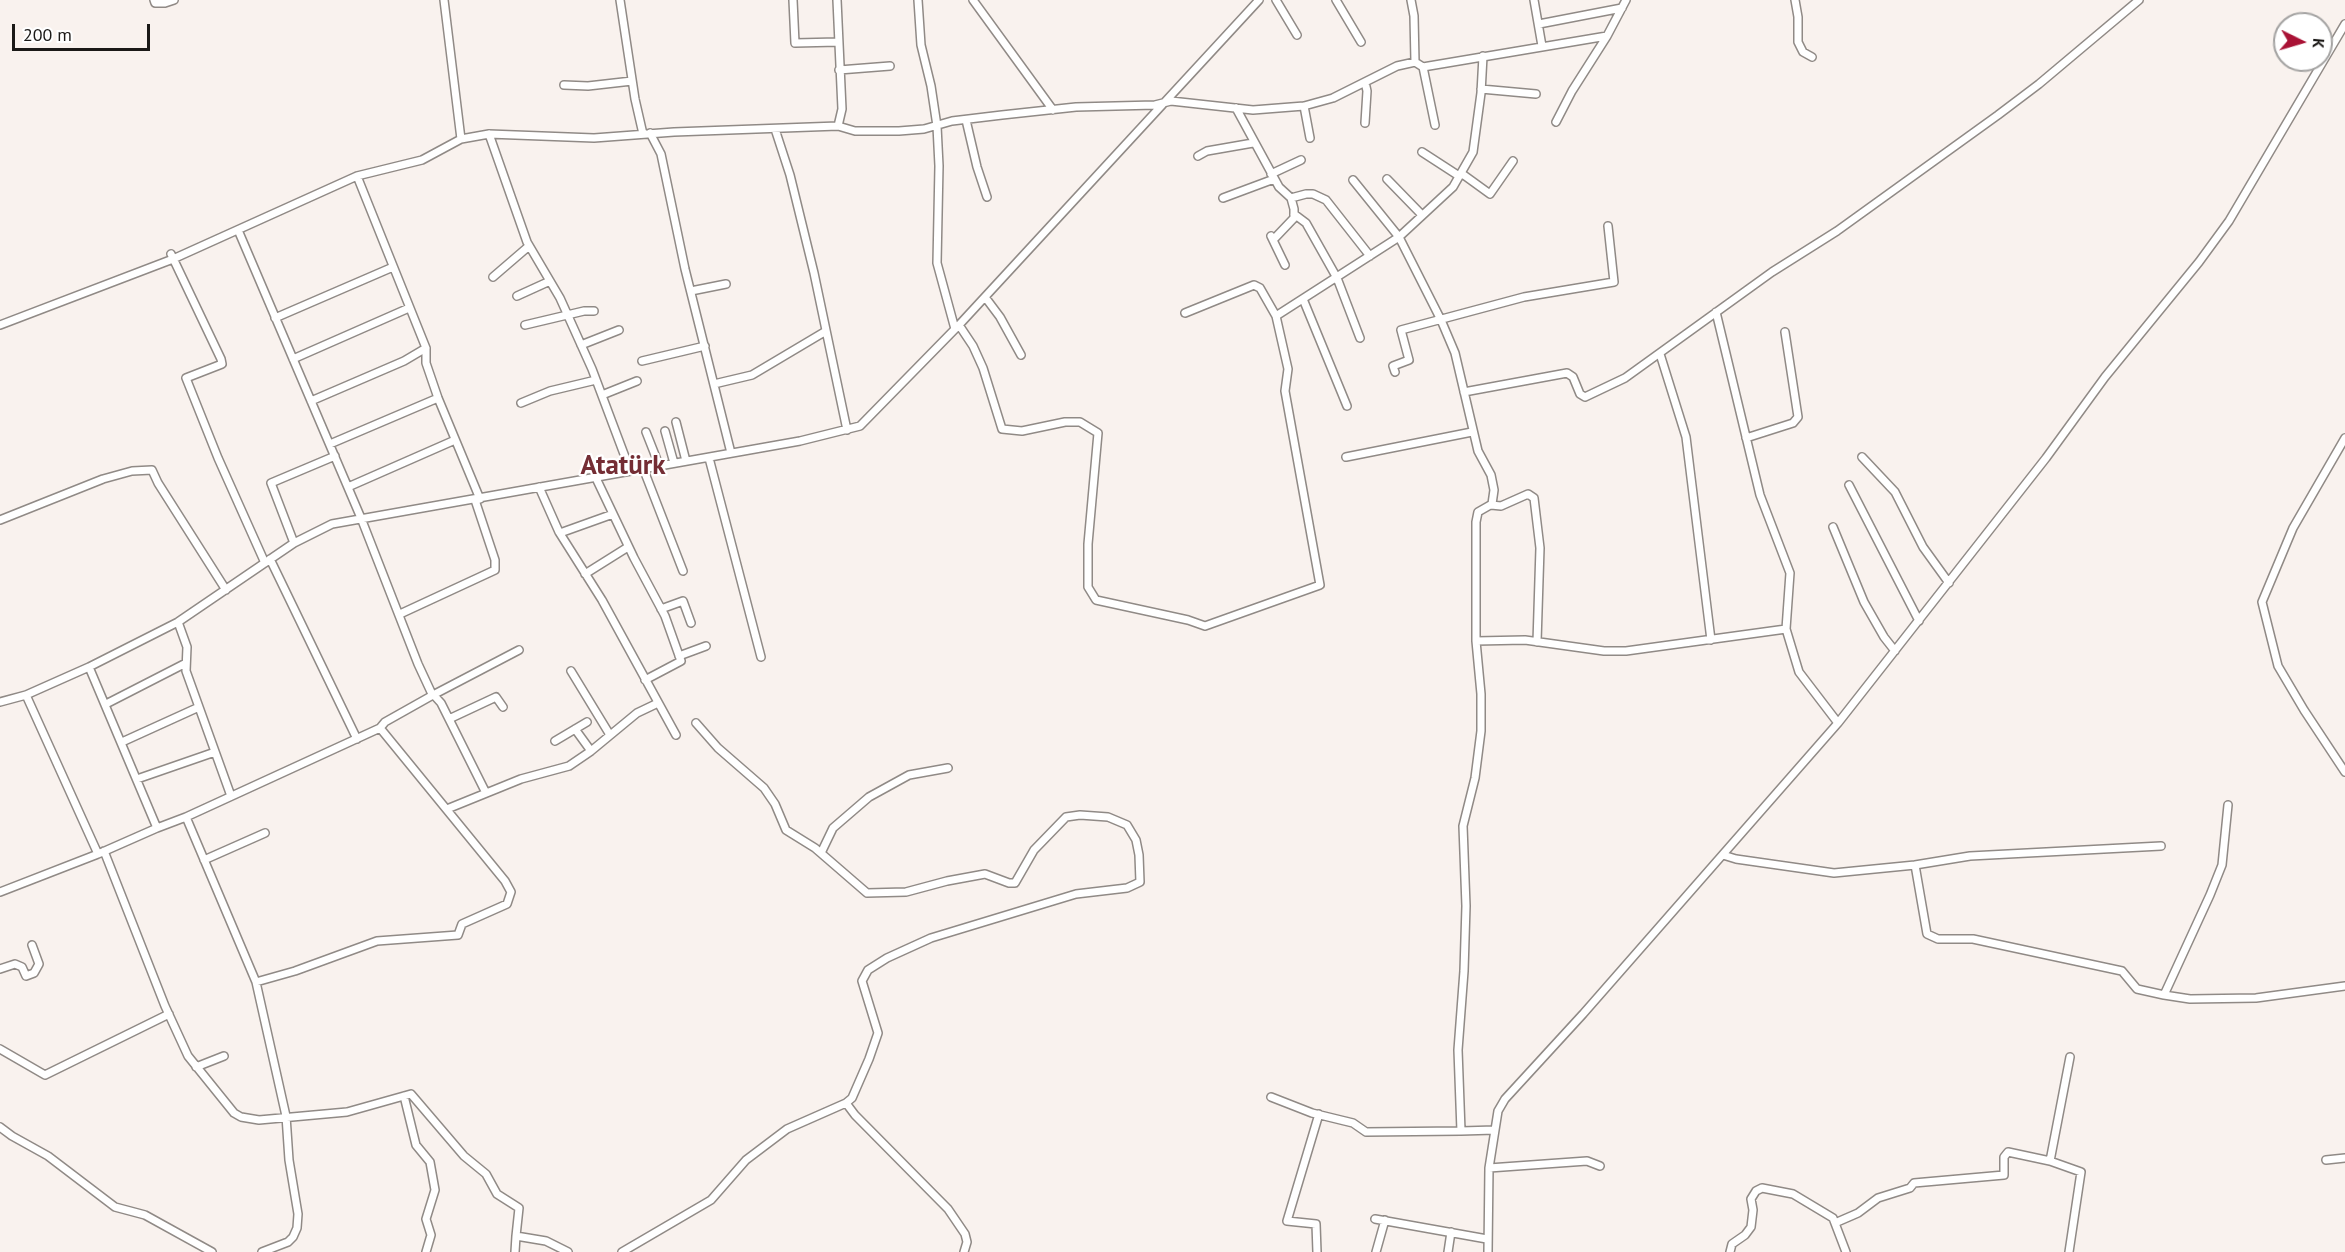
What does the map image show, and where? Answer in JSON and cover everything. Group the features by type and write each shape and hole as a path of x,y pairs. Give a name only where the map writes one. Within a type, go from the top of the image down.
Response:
{"street":[{"path":"154,0 155,3 174,0"},
{"path":"444,0 462,139"},
{"path":"620,0 632,81 647,134 661,154 691,291 731,453"},
{"path":"793,0 795,43 838,42"},
{"path":"837,0 842,109 838,126"},
{"path":"918,0 921,45 931,86 937,126 939,166 937,263 957,327 973,346 983,368 1002,429 1022,431 1065,422 1080,422 1098,433 1088,555 1088,587 1096,600 1188,620 1205,626 1320,585 1285,391 1288,369 1276,316 1260,288 1254,285 1185,313"},
{"path":"973,0 1053,110"},
{"path":"0,702 26,695 89,667 178,622 294,543 332,524 595,476 709,458 800,441 860,426 957,327 1259,0"},
{"path":"1276,0 1297,35"},
{"path":"1336,0 1361,42"},
{"path":"1411,0 1414,16 1415,62"},
{"path":"1534,0 1542,46"},
{"path":"1556,122 1626,0"},
{"path":"1795,0 1798,16 1798,42 1803,52 1812,57"},
{"path":"1464,392 1567,373 1573,377 1580,394 1585,397 1625,378 1772,272 1837,231 1998,115 2139,0"},
{"path":"1539,24 1622,8"},
{"path":"1488,1252 1489,1168 1498,1111 1505,1099 1838,723 1949,583 2046,458 2105,377 2199,262 2229,221 2345,24"},
{"path":"0,325 238,230 357,176 422,160 462,139 489,134 594,138 838,126 855,131 915,130 966,120 1053,110 1155,105 1179,101 1186,104 1253,110 1304,106 1333,98 1397,66 1415,62 1423,67 1607,36"},
{"path":"1276,316 1399,237 1453,187 1473,152 1483,56"},
{"path":"839,70 890,66"},
{"path":"1423,67 1435,125"},
{"path":"564,85 588,86 632,81"},
{"path":"1365,82 1367,91 1365,123"},
{"path":"1481,89 1536,94"},
{"path":"1304,106 1310,138"},
{"path":"1236,108 1272,176 1291,198 1294,214 1292,220 1272,238 1285,266"},
{"path":"966,120 976,167 987,197"},
{"path":"775,129 793,186 847,430"},
{"path":"489,134 529,246 568,315 596,380 630,470"},
{"path":"1198,156 1207,151 1253,143"},
{"path":"1422,152 1490,194 1513,161"},
{"path":"1223,198 1301,160"},
{"path":"357,176 426,348 426,363 478,499 495,560 495,570 400,614"},
{"path":"1387,179 1422,215"},
{"path":"1353,180 1399,237 1441,320 1455,353 1478,451 1491,475 1494,498 1491,505"},
{"path":"1291,198 1313,194 1326,200 1370,256"},
{"path":"1294,214 1306,223 1337,278 1360,338"},
{"path":"1395,372 1393,366 1409,360 1401,330 1524,297 1614,282 1608,226"},
{"path":"238,230 362,519 418,664 433,695 441,703 486,794"},
{"path":"493,277 529,246"},
{"path":"172,256 222,364 186,378 218,458 357,739"},
{"path":"275,318 393,267"},
{"path":"517,296 550,281"},
{"path":"691,291 726,284"},
{"path":"985,297 1000,317 1022,355"},
{"path":"1303,299 1347,406"},
{"path":"293,359 409,308"},
{"path":"525,325 594,311"},
{"path":"1716,312 1760,495 1790,573 1786,629 1799,672 1838,723"},
{"path":"581,345 619,330"},
{"path":"714,384 752,375 826,331"},
{"path":"1746,438 1793,423 1798,417 1785,332"},
{"path":"642,361 705,346"},
{"path":"311,401 404,361 426,348"},
{"path":"1659,354 1686,437 1712,640"},
{"path":"520,404 550,391 596,380"},
{"path":"602,395 637,381"},
{"path":"330,444 438,398"},
{"path":"676,422 686,461"},
{"path":"665,431 674,463"},
{"path":"646,432 659,465"},
{"path":"1346,457 1472,432"},
{"path":"2345,438 2293,528 2262,602 2278,666 2345,772"},
{"path":"348,487 455,440"},
{"path":"294,543 272,483 335,456"},
{"path":"1862,457 1895,492 1923,547 1949,583"},
{"path":"709,458 761,657"},
{"path":"643,468 683,571"},
{"path":"0,520 103,479 132,471 152,470 226,590"},
{"path":"595,476 628,547 661,609 681,661 645,680"},
{"path":"1850,485 1919,621"},
{"path":"539,487 560,533 676,735"},
{"path":"1461,1131 1458,1050 1466,906 1463,825 1475,778 1481,731 1481,694 1476,641 1476,522 1478,512 1491,505 1501,506 1528,494 1534,498 1540,548 1537,642"},
{"path":"560,533 613,514"},
{"path":"1833,527 1864,602 1884,637 1895,651"},
{"path":"585,574 628,547"},
{"path":"661,609 683,601 691,623"},
{"path":"178,622 187,647 186,671 231,796"},
{"path":"1476,641 1537,642 1604,651 1626,651 1786,629"},
{"path":"679,656 706,646"},
{"path":"0,892 101,853 357,739 380,728 433,695 519,650"},
{"path":"106,704 186,663"},
{"path":"89,667 157,828"},
{"path":"571,671 610,735"},
{"path":"26,695 101,853 188,1056 234,1113 241,1117 259,1120 286,1116 347,1113 411,1094 420,1102 435,1125 464,1156 486,1174 497,1194 519,1208 515,1252"},
{"path":"449,719 496,697 503,707"},
{"path":"447,809 521,779 569,766 637,713 658,703"},
{"path":"122,742 199,707"},
{"path":"555,741 587,722"},
{"path":"622,1252 711,1200 746,1160 787,1129 846,1103 852,1098 878,1033 862,981 868,970 887,958 932,938 1076,894 1127,888 1140,882 1136,840 1127,825 1108,817 1080,815 1066,817 1034,850 1015,883 1009,884 985,874 906,892 867,893 821,853 786,830 775,804 764,788 718,748 696,723"},
{"path":"256,982 295,971 377,941 458,935 462,924 507,904 511,892 505,881 380,728"},
{"path":"575,729 591,751"},
{"path":"137,778 215,752"},
{"path":"821,853 833,828 868,797 903,777 948,768"},
{"path":"2164,995 2222,865 2228,805"},
{"path":"186,816 256,982 286,1116 297,1228 288,1242 262,1252"},
{"path":"204,860 265,833"},
{"path":"1723,855 1736,859 1834,873 1915,865 1970,856 2161,846"},
{"path":"1915,865 1927,934 1938,939 1973,939 2122,971 2137,988 2190,999 2256,998 2345,986"},
{"path":"0,969 15,964 22,967 26,976 34,973 39,964 32,945"},
{"path":"0,1050 45,1075 169,1014"},
{"path":"196,1067 224,1056"},
{"path":"2050,1161 2070,1057"},
{"path":"404,1096 416,1145 429,1162 435,1190 426,1219 431,1235 426,1252"},
{"path":"1271,1097 1318,1114 1353,1123 1365,1132 1495,1130"},
{"path":"846,1103 855,1115 948,1209 965,1234 967,1242 964,1252"},
{"path":"1317,1252 1316,1224 1287,1221 1318,1114"},
{"path":"0,1127 12,1137 57,1161 115,1207 145,1215 212,1252"},
{"path":"1835,1223 1858,1213 1878,1198 1910,1188 1914,1183 2004,1175 2004,1157 2008,1152 2050,1161 2081,1172 2069,1252"},
{"path":"2326,1160 2345,1158"},
{"path":"1489,1168 1587,1161 1600,1166"},
{"path":"1730,1252 1732,1244 1745,1235 1751,1227 1753,1210 1751,1199 1756,1191 1762,1188 1793,1194 1833,1218 1846,1252"},
{"path":"1375,1219 1487,1239"},
{"path":"1376,1252 1385,1220"},
{"path":"1448,1252 1451,1232"},
{"path":"516,1236 546,1241 568,1252"}],"district":[{"name":"Atatürk","path":"623,466"}]}
